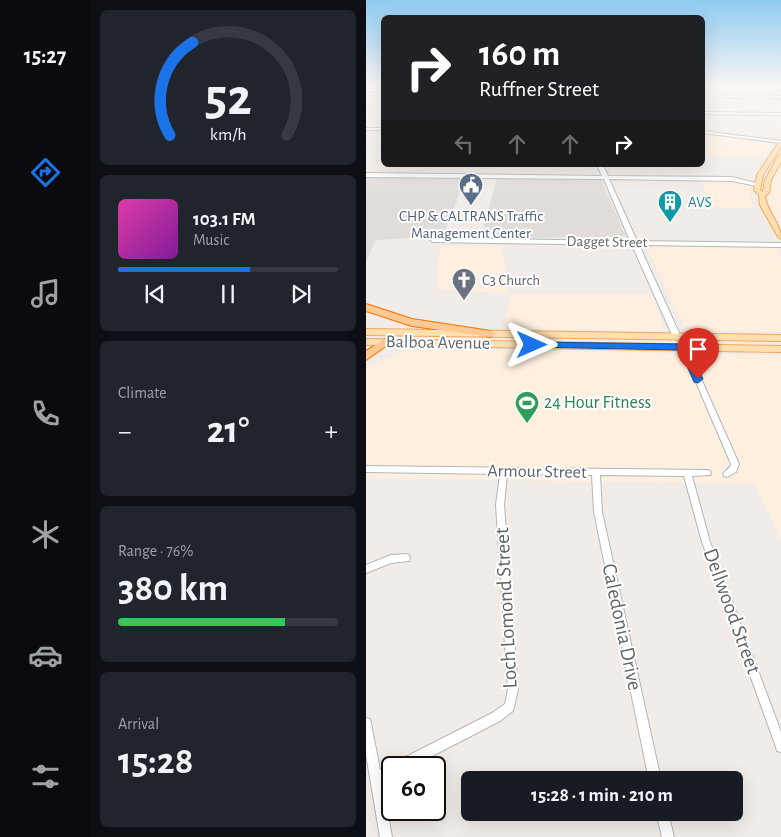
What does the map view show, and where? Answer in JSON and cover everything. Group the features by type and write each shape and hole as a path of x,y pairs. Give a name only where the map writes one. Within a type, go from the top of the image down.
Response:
{"highway":[{"path":"366,307 384,316 418,326 491,334"},
{"path":"366,356 385,342"}],"main road":[{"path":"758,181 781,142"},
{"path":"781,156 769,177 763,205 781,237"},
{"path":"758,181 764,181 761,191 764,194"},
{"name":"Balboa Avenue","path":"366,332 781,338"},
{"path":"577,345 601,341 670,342 676,341 677,337"},
{"path":"684,347 689,343 733,342 745,338"},
{"name":"Balboa Avenue","path":"366,342 781,349"}],"street":[{"path":"366,129 381,129"},
{"path":"705,132 728,133 781,142"},
{"path":"601,167 677,337"},
{"path":"366,175 732,179 758,181"},
{"name":"Dagget Street","path":"433,240 781,245"},
{"path":"684,347 735,464 733,470 727,474"},
{"name":"Armour Street","path":"366,469 707,473"},
{"name":"Loch Lomond Street","path":"420,756 496,717 509,707 513,690 500,505 504,471"},
{"name":"Caledonia Drive","path":"596,473 598,512 653,771"},
{"name":"Dellwood Street","path":"688,473 706,542 781,748"},
{"path":"366,569 392,559 406,558"},
{"path":"366,723 386,837"},
{"path":"376,778 381,776"},
{"path":"664,821 668,837"}],"shaded area":[{"path":"705,134 730,135 773,144 765,157 705,157"},
{"path":"781,160 781,223 769,201 769,194 771,177"},
{"path":"366,177 466,178 444,233 431,234 424,237 376,240 366,261"},
{"path":"497,178 601,179 626,237 481,238"},
{"path":"702,181 751,183 751,201 754,208 709,207"},
{"path":"446,245 502,246 508,293 437,290 440,247"},
{"path":"646,246 776,248 781,258 781,332 686,330"},
{"path":"511,293 651,294 663,328 661,331 504,329"},
{"path":"412,349 670,353 678,356 696,357 701,354 781,356 781,540 755,484 366,478 366,367"}],"place":[{"name":"CHP & CALTRANS Traffic Management Center","path":"471,206"},
{"name":"AVS","path":"670,223"},
{"name":"C3 Church","path":"464,301"},
{"name":"24 Hour Fitness","path":"527,424"}],"route":[{"path":"532,345 684,347 698,379"}]}
